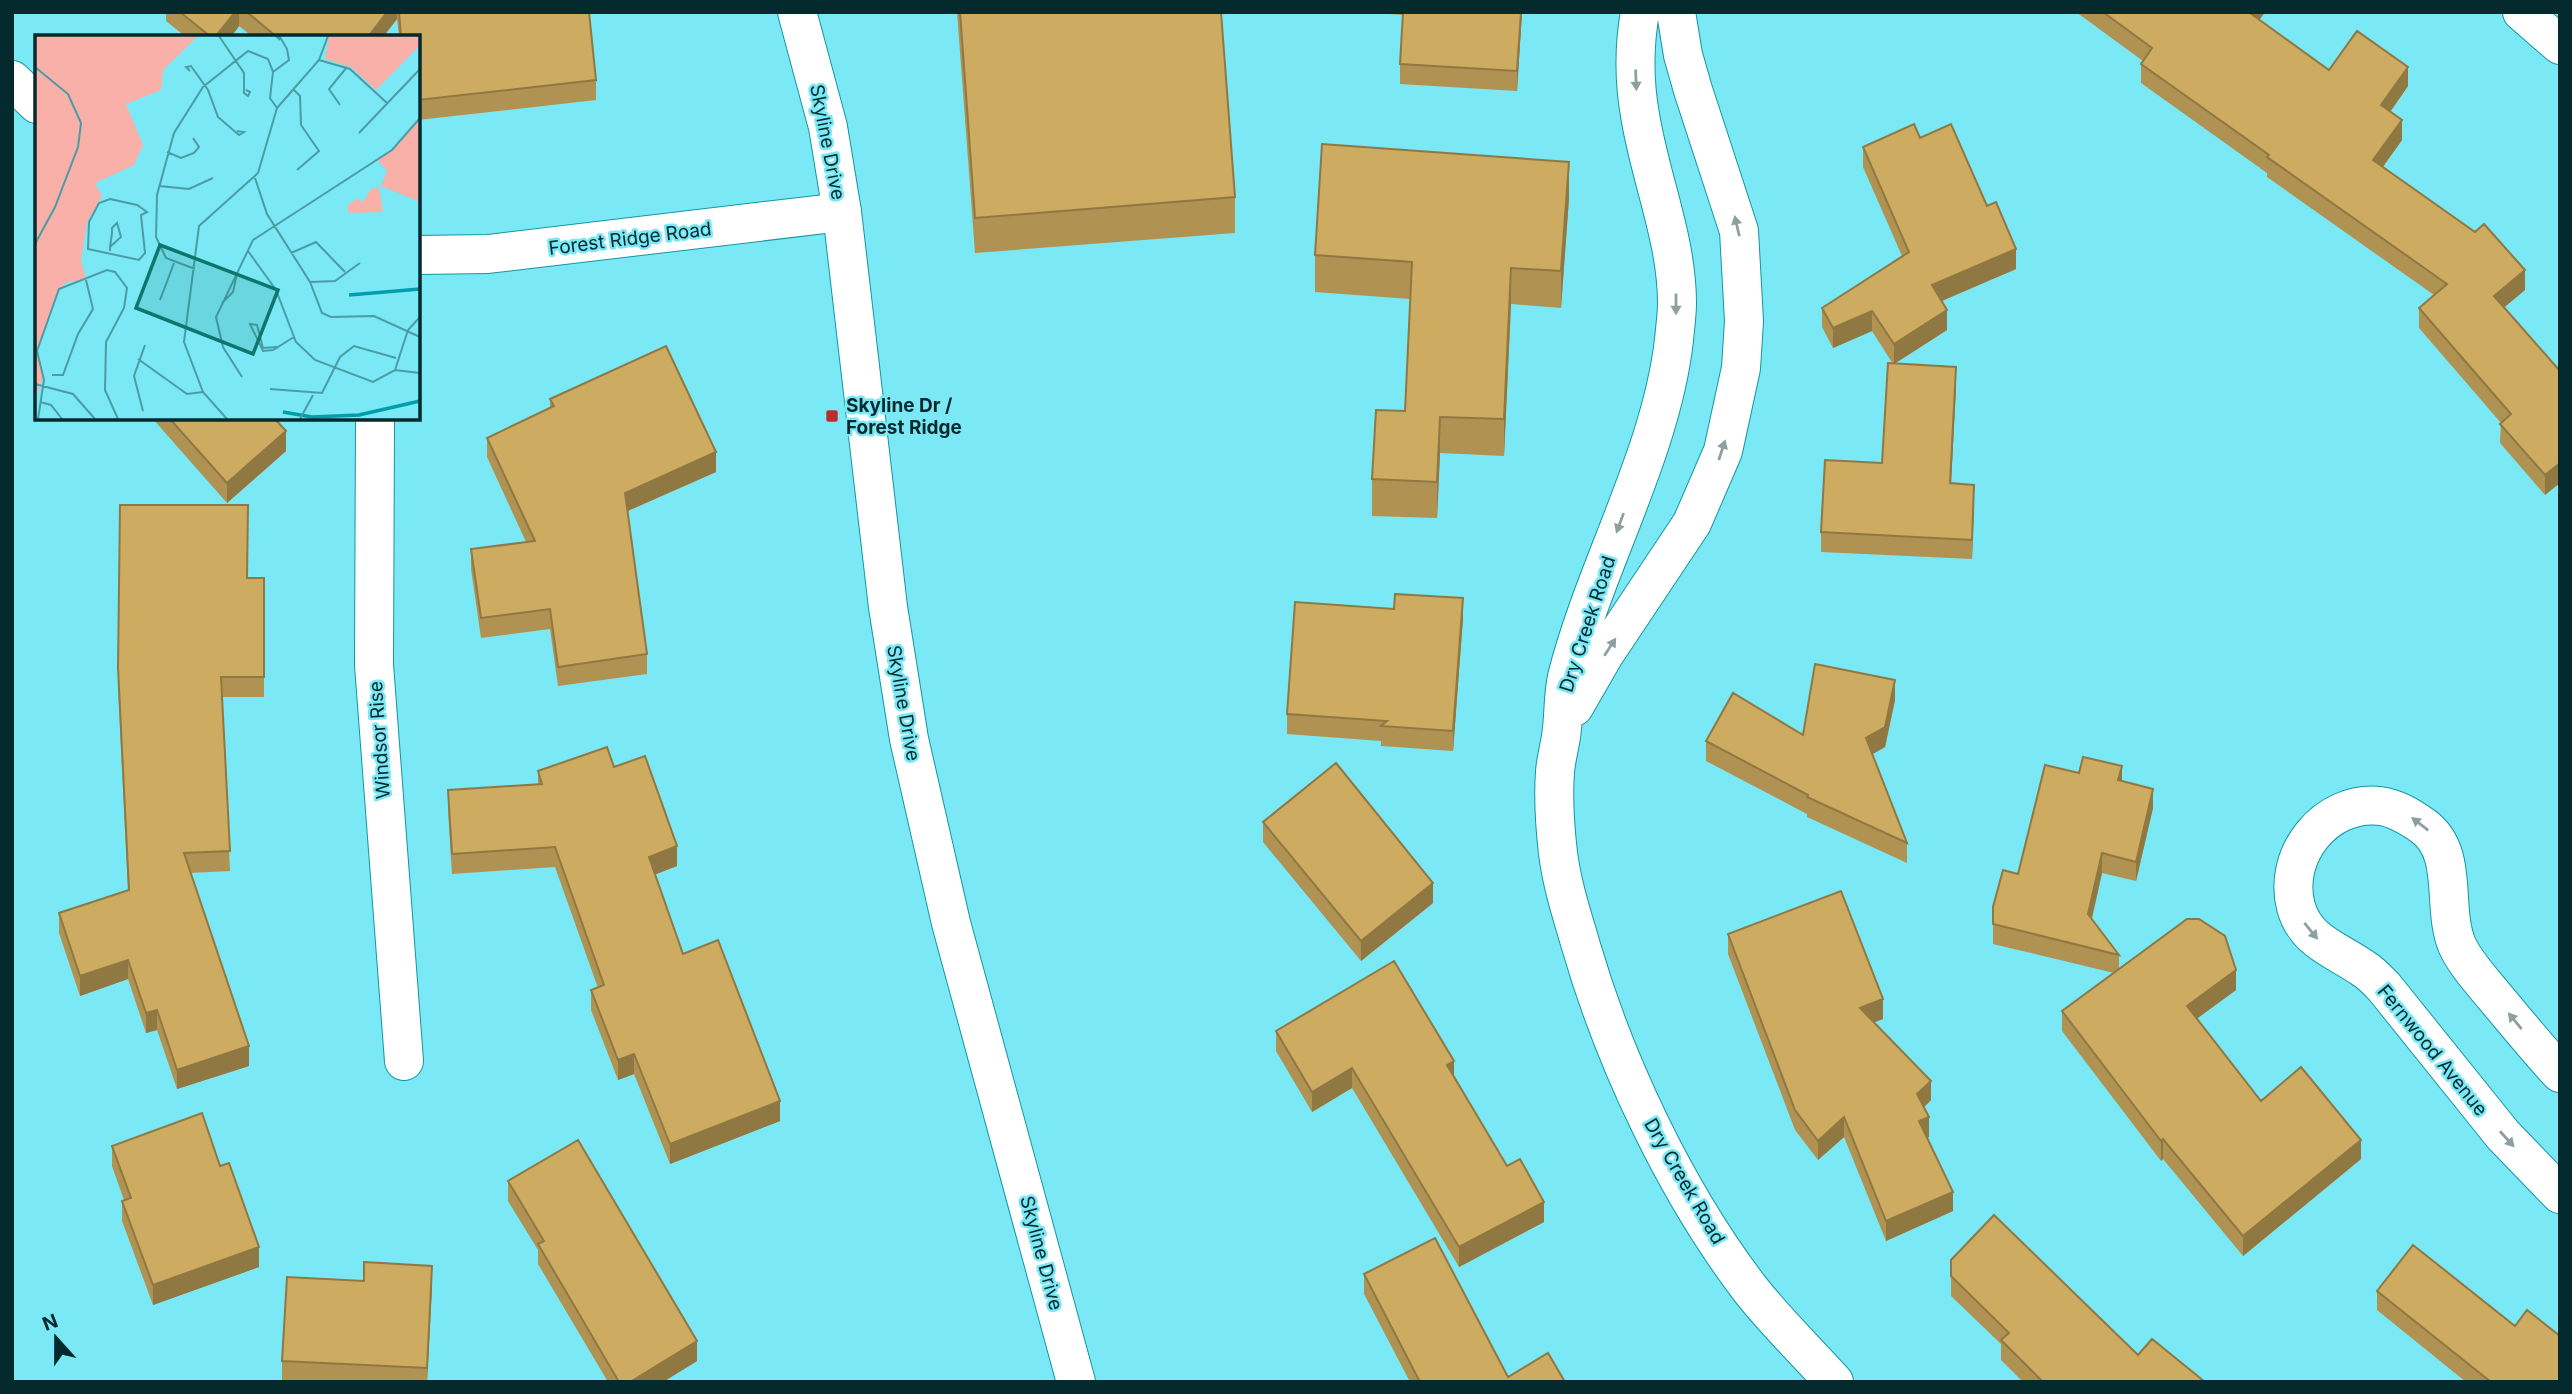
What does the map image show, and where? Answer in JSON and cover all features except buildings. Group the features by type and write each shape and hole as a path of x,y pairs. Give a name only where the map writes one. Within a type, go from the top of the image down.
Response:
{"street":[{"name":"Skyline Drive","path":"797,12 828,127 842,212 888,607 909,739 951,923 1076,1382"},
{"name":"Dry Creek Road","path":"1640,12 1636,60 1637,92 1640,118 1672,260 1677,303 1673,345 1655,426 1570,667 1562,699 1563,727 1555,770 1558,853 1566,897 1591,981 1621,1061 1666,1155 1715,1237 1751,1290 1834,1382"},
{"path":"1563,727 1604,655 1692,523 1723,451 1741,368 1744,321 1739,231 1693,90 1683,55 1676,12"},
{"path":"2522,12 2560,46"},
{"path":"12,80 35,102"},
{"name":"Forest Ridge Road","path":"420,255 488,254 842,212"},
{"name":"Windsor Rise","path":"375,420 374,664 404,1061"},
{"name":"Fernwood Avenue","path":"2560,1073 2476,973 2458,947 2448,912 2449,874 2441,849 2427,829 2405,814 2381,806 2355,808 2331,818 2311,835 2298,856 2293,882 2296,908 2308,930 2327,948 2367,970 2384,987 2503,1135 2560,1194"}],"place":[{"name":"Skyline Dr / Forest Ridge","path":"832,416"}]}
